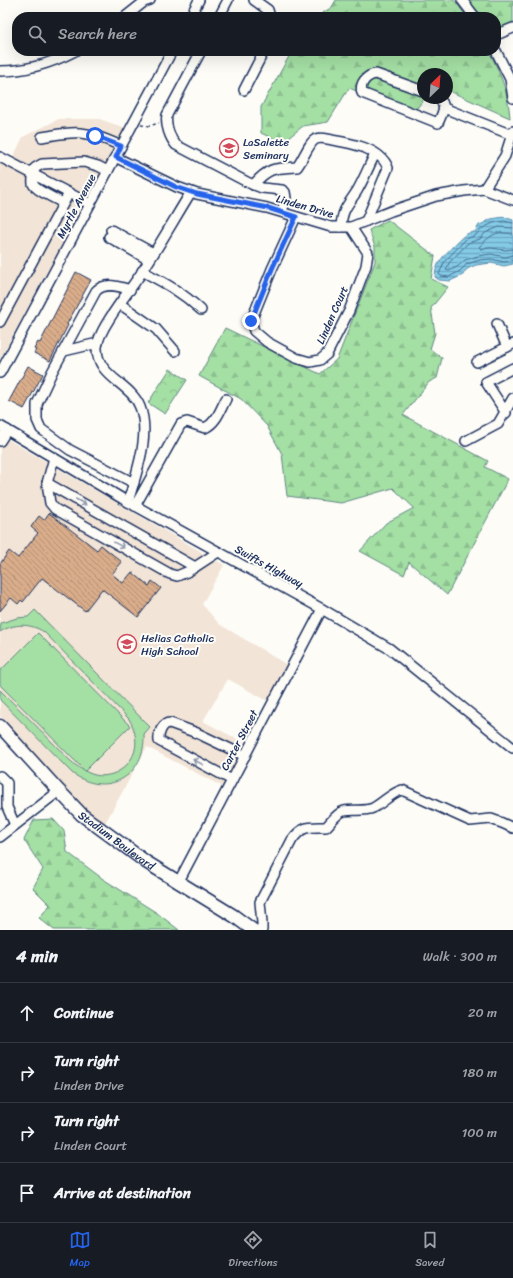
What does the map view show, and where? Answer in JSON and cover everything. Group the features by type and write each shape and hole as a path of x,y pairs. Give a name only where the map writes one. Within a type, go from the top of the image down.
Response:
{"main road":[{"name":"Stadium Boulevard","path":"0,726 82,815 146,862 234,916 253,930"}],"street":[{"path":"131,12 144,2 150,0"},
{"path":"193,12 199,0"},
{"path":"222,12 228,0"},
{"path":"254,0 269,12"},
{"path":"462,0 471,12"},
{"path":"501,33 513,28"},
{"path":"0,70 12,70 38,65 64,56"},
{"name":"Myrtle Avenue","path":"0,373 169,56"},
{"path":"198,56 167,116 166,121 172,140 176,145 253,185 262,188 282,190 285,192 286,198 282,212"},
{"path":"244,90 261,56"},
{"path":"498,56 510,79 513,98"},
{"path":"417,89 376,74 370,74 365,78 361,91 362,93 438,123 444,108 443,104"},
{"path":"444,108 512,133 505,156 484,190"},
{"path":"42,137 80,133 95,136 121,146"},
{"path":"253,185 260,177 272,169 297,167 311,143 316,139 351,143 366,148 375,154 386,163 388,168 366,221"},
{"path":"341,227 341,217 375,154"},
{"path":"0,157 90,204"},
{"name":"Linden Drive","path":"116,157 176,187 191,192 268,208 331,227 351,227 391,211 436,196 464,191 484,190 513,200"},
{"path":"64,203 34,186 33,181 35,168 42,164 84,162 108,171"},
{"path":"132,504 134,483 139,466 144,421 140,406 130,393 108,374 100,363 97,349 98,343 103,329 142,272 191,192"},
{"path":"0,322 69,193"},
{"name":"Linden Court","path":"296,217 272,269 251,321 254,331 267,342 296,358 310,362 320,360 328,354 349,311 366,266 368,253 351,227"},
{"path":"110,234 151,257"},
{"path":"142,272 180,292 201,310"},
{"path":"130,290 120,287 107,286 100,287 96,291 37,404 37,420 41,429 70,450 134,483"},
{"path":"120,304 156,329 175,351"},
{"path":"477,362 510,346 497,324"},
{"path":"64,351 98,343"},
{"path":"506,413 486,382 513,368"},
{"path":"466,441 498,424 506,413 513,398"},
{"path":"132,504 181,424 187,422 205,428 211,425 216,419 226,399"},
{"path":"0,441 3,428"},
{"name":"Swifts Highway","path":"3,428 132,504 322,609 390,649 512,746"},
{"path":"54,458 47,483 50,503 55,509 170,574 178,576 189,571 218,552"},
{"path":"47,483 194,567"},
{"name":"Carter Street","path":"178,883 322,609"},
{"path":"232,780 159,741 160,732 167,722 197,733 245,756"},
{"path":"0,776 6,783 7,807 14,825"},
{"path":"262,930 260,902 292,840 297,832 305,827 326,827 339,814 345,811 371,809 402,790 470,821 491,819 513,828"},
{"path":"0,837 59,791"}],"path":[{"path":"134,122 144,126 149,126 166,121"}],"shaded area":[{"path":"59,119 99,119 125,128 0,359 0,154 12,160 23,137"},
{"name":"Helias Catholic High School","path":"0,435 224,565 202,604 219,624 287,665 268,701 228,679 203,721 246,744 223,787 147,747 104,825 78,802 0,716"}],"green space":[{"path":"336,0 454,0 463,12 324,12 332,7"},
{"path":"468,0 513,0 513,22 501,27 501,12 477,12"},
{"path":"289,56 491,56 503,83 508,100 510,118 453,93 453,68 417,68 417,104 420,104 413,113 349,88 328,122 303,126 282,143 261,133 261,107"},
{"path":"388,220 435,256 431,279 448,287 431,308 435,333 430,349 442,358 437,378 429,382 403,415 488,461 485,467 508,479 447,595 409,562 404,575 360,551 386,523 414,508 393,488 341,503 287,496 282,454 267,426 241,399 199,376 225,328 320,374 337,359 375,262 375,247 369,230"},
{"path":"170,369 187,380 165,414 148,403"},
{"path":"35,610 150,727 144,734 143,749 139,761 131,772 122,779 111,783 98,784 85,781 72,773 0,700 0,690 69,759 78,767 89,773 101,776 113,774 128,764 131,759 135,749 136,739 129,719 44,632 33,627 22,625 11,627 0,632 1,623 17,618 28,617"},
{"path":"38,633 130,726 85,771 0,685 0,671"},
{"path":"53,819 64,831 67,852 103,879 157,913 179,930 54,930 39,918 50,905 33,888 43,869 24,840 34,820"}],"water":[{"path":"504,217 513,220 513,264 504,266 491,263 476,265 465,271 463,275 450,281 439,280 435,277 435,272 441,260 463,236 468,233 475,232 479,225 491,219"}],"building":[{"path":"76,272 91,280 67,324 68,325 50,361 34,353 36,350 34,349 38,342 40,343"},
{"path":"28,366 43,374 24,409 9,401"},
{"name":"Helias Catholic High School","path":"49,513 97,550 101,545 122,562 112,574 123,583 132,572 149,586 152,581 161,588 138,617 102,589 85,611 42,578 23,602 21,600 18,604 11,598 0,611 0,564 9,551 18,558 38,533 31,527 39,516 44,520"}],"place":[{"name":"LaSalette Seminary","path":"229,148"},
{"name":"Helias Catholic High School","path":"127,644"}],"route":[{"path":"95,136 121,146 116,157 176,187 197,194 268,208 296,217 272,269 251,321"}]}
